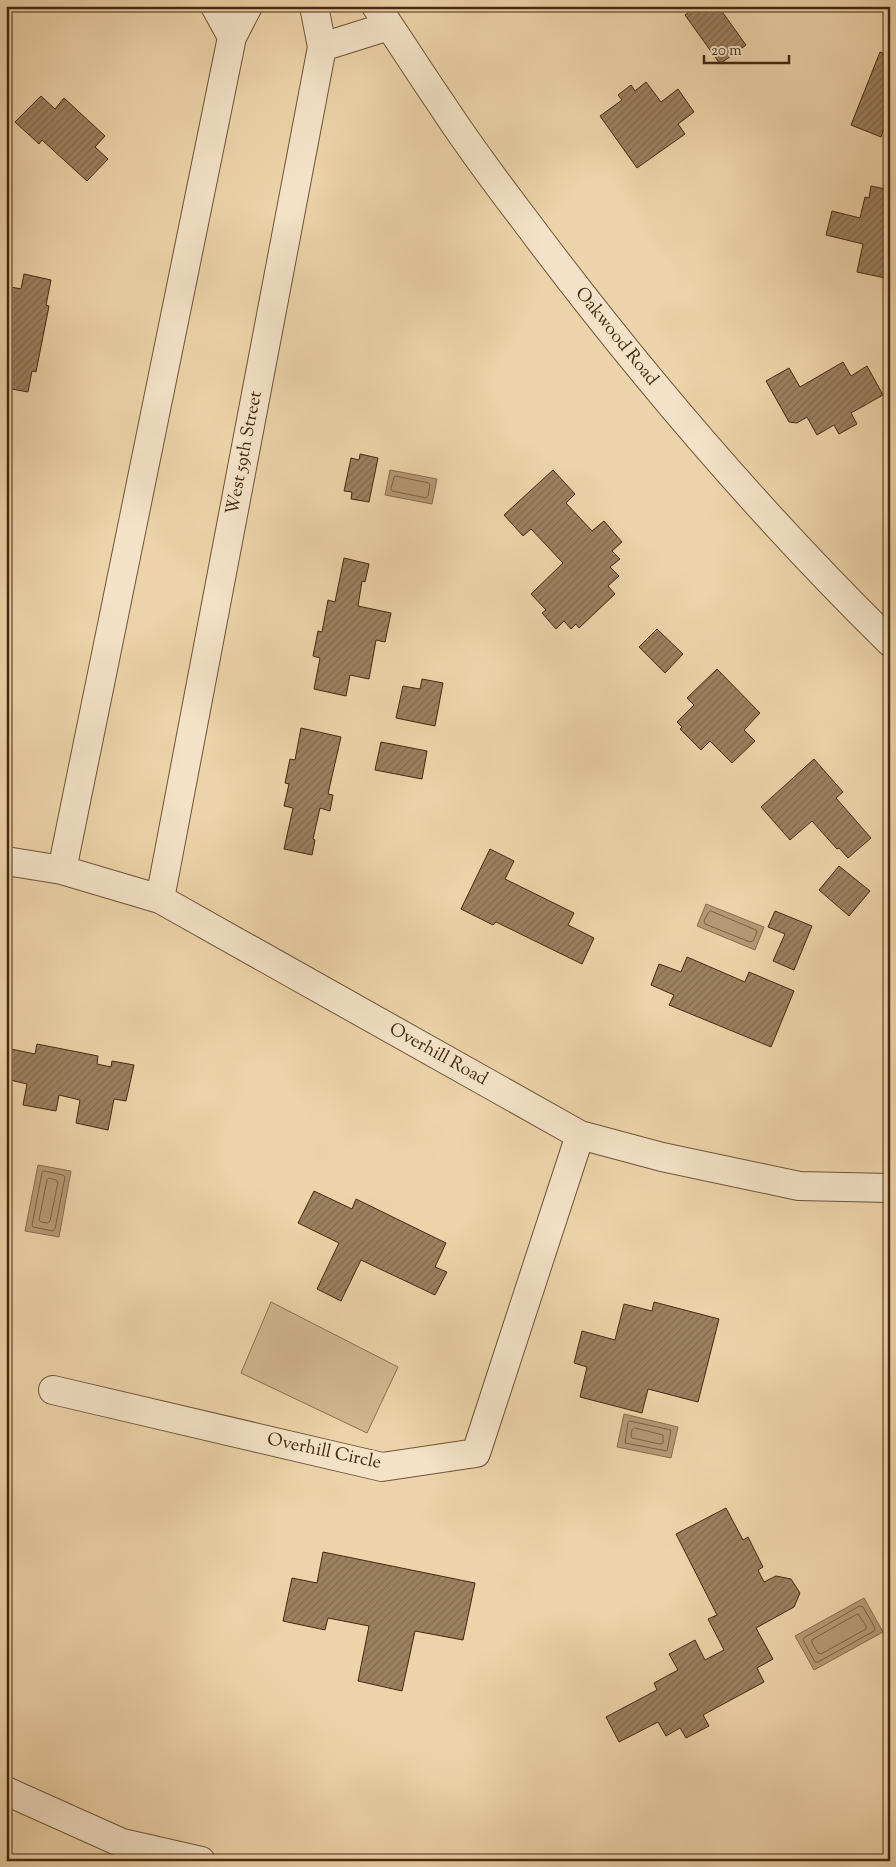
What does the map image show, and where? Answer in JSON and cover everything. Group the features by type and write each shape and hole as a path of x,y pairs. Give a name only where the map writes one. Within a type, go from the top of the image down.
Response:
{"street":[{"path":"215,6 232,37"},
{"path":"62,870 232,37 248,6"},
{"name":"West 59th Street","path":"160,899 322,46 314,6"},
{"path":"322,46 382,16"},
{"name":"Oakwood Road","path":"382,16 440,104 523,218 622,346 691,429 792,542 890,642"},
{"name":"Overhill Road","path":"6,861 62,870 160,899 580,1135 662,1157 799,1186 890,1188"},
{"name":"Overhill Circle","path":"53,1390 382,1467 476,1453 580,1135"},
{"path":"6,1791 122,1843 201,1861"}],"shaded area":[{"path":"271,1302 398,1367 367,1433 241,1373"}],"water":[{"path":"390,470 437,479 432,504 385,495"},
{"path":"706,904 764,927 755,950 697,926"},
{"path":"38,1165 71,1171 59,1237 25,1231"},
{"path":"624,1414 678,1427 671,1458 617,1447"},
{"path":"864,1598 883,1632 814,1670 795,1636"}],"building":[{"path":"697,6 718,6 746,45 720,64 685,15"},
{"path":"880,52 890,56 890,128 885,126 881,137 851,125"},
{"path":"646,82 661,102 678,89 694,112 678,124 685,134 637,168 600,116 622,100 618,95 631,85 635,91"},
{"path":"41,96 55,109 64,98 105,136 95,147 108,159 87,181 42,140 39,144 15,122"},
{"path":"871,186 890,190 890,279 857,272 863,244 826,235 832,211 860,218 865,197 869,198"},
{"path":"24,274 51,280 46,305 49,306 36,372 32,371 28,392 6,388 6,286 21,289"},
{"path":"843,362 851,376 867,366 883,395 851,413 857,424 839,434 834,425 817,435 807,417 797,423 789,422 766,381 789,368 800,387"},
{"path":"360,454 378,458 369,502 351,499 352,492 344,491 351,458 359,460"},
{"path":"553,470 575,494 566,503 592,531 604,521 622,542 612,551 620,559 610,567 619,576 608,586 615,594 579,628 576,624 571,629 564,621 556,629 542,613 546,610 531,594 563,563 531,529 523,536 504,515"},
{"path":"344,558 369,564 365,582 362,581 358,606 391,613 385,642 376,640 369,679 350,675 346,696 314,689 320,658 313,656 318,631 322,632 328,600 335,602"},
{"path":"657,629 683,654 665,673 639,647"},
{"path":"717,669 760,713 744,730 755,741 732,763 710,741 701,750 680,729 682,727 677,722 694,705 687,698"},
{"path":"422,679 443,683 435,726 396,718 403,686 420,689"},
{"path":"301,728 341,737 328,794 333,795 330,811 320,808 313,839 315,840 312,855 284,849 293,808 284,806 289,784 285,783 290,759 295,760"},
{"path":"381,742 427,751 422,779 375,770"},
{"path":"814,759 843,792 836,798 871,838 848,858 839,848 837,849 812,821 790,840 761,807"},
{"path":"490,849 514,861 505,879 574,913 568,925 594,938 582,964 496,922 493,925 461,909"},
{"path":"839,866 870,891 849,916 819,890"},
{"path":"775,911 812,926 794,970 773,961 785,934 768,927"},
{"path":"687,957 745,982 749,972 794,991 771,1047 669,1005 674,995 651,985 659,964 681,972"},
{"path":"37,1044 98,1056 97,1064 111,1067 112,1061 134,1065 126,1101 114,1099 108,1130 76,1123 80,1100 59,1095 56,1111 23,1105 27,1084 6,1079 6,1048 35,1054"},
{"path":"314,1191 352,1209 356,1199 446,1243 435,1267 447,1272 435,1295 361,1260 341,1301 317,1289 339,1243 298,1223"},
{"path":"654,1302 719,1319 698,1402 648,1389 642,1413 580,1397 587,1367 574,1363 582,1331 615,1340 624,1304 652,1311"},
{"path":"726,1508 743,1540 748,1537 763,1567 758,1570 764,1582 776,1576 791,1579 800,1593 794,1607 756,1628 773,1659 757,1668 764,1682 703,1715 709,1726 686,1738 680,1728 666,1736 658,1722 619,1742 606,1717 657,1690 654,1683 678,1670 669,1654 695,1640 705,1660 724,1650 708,1619 717,1615 676,1534"},
{"path":"323,1552 475,1583 463,1640 415,1631 402,1691 358,1681 369,1626 328,1618 325,1630 283,1621 292,1578 317,1583"}]}
